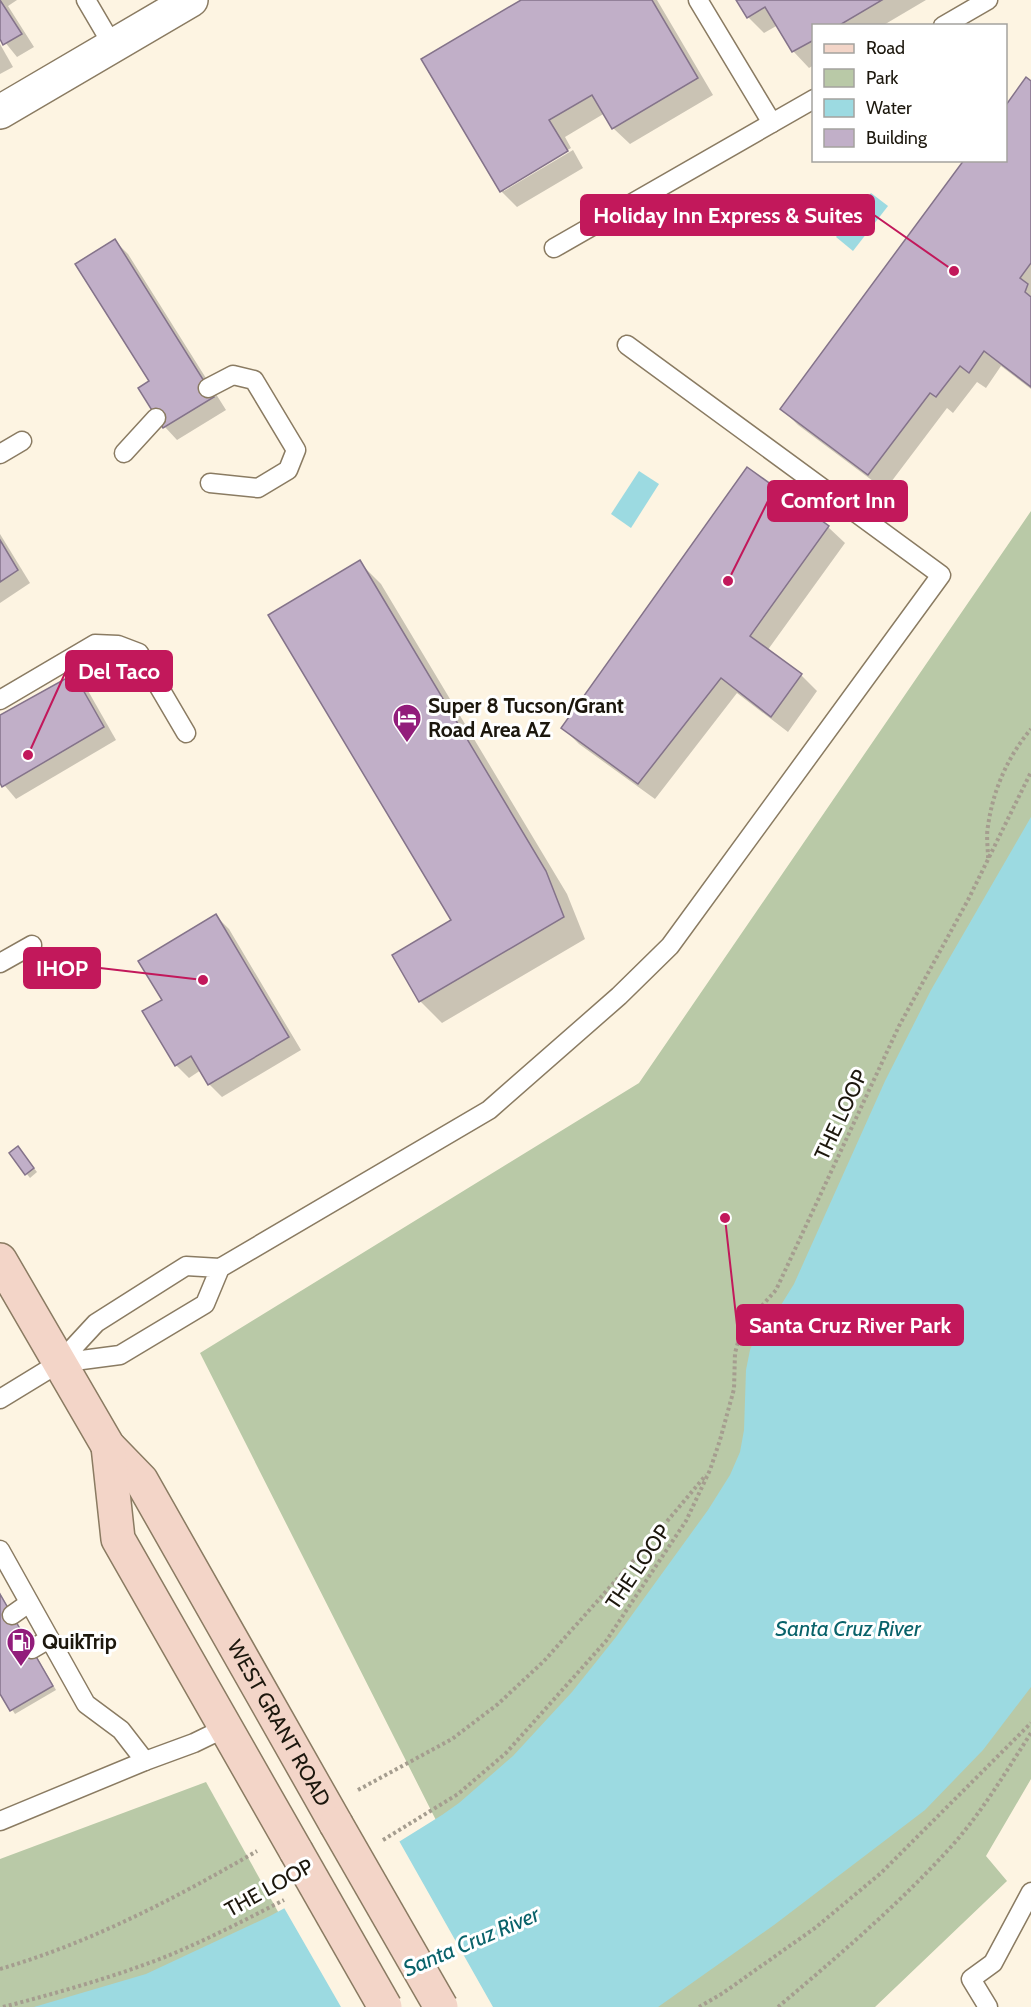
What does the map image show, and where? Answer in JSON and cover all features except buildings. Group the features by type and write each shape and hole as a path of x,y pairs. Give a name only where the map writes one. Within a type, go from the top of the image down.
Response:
{"main road":[{"name":"WEST GRANT ROAD","path":"0,1260 108,1446 141,1480 441,2007"},
{"name":"WEST GRANT ROAD","path":"108,1446 118,1539 385,2007"}],"street":[{"path":"0,112 190,0"}],"lane":[{"path":"86,0 113,46"},
{"path":"698,0 771,123"},
{"path":"947,24 988,0"},
{"path":"554,248 812,100"},
{"path":"0,1400 59,1363 96,1323 186,1266 220,1268 489,1110 619,996 670,946 941,575 627,345"},
{"path":"208,388 233,375 254,380 296,450 288,470 258,488 210,483"},
{"path":"124,453 156,418"},
{"path":"0,454 22,441"},
{"path":"0,700 94,644 118,645 139,653 186,733"},
{"path":"0,963 32,945"},
{"path":"59,1363 116,1356 135,1346 204,1304 220,1268"},
{"path":"0,1550 6,1574 29,1603 86,1704 121,1730 145,1761"},
{"path":"12,1615 29,1603"},
{"path":"32,1649 49,1638"},
{"path":"0,1821 194,1743 227,1727"},
{"path":"988,2007 971,1979 993,1963 1031,1892"}],"path":[{"name":"THE LOOP","path":"988,859 987,827 995,796 1003,772 1016,747 1031,729"},
{"name":"THE LOOP","path":"375,1845 458,1794 506,1753 606,1641 686,1521 710,1470 734,1389 735,1353 742,1328 776,1290 899,1026 988,859 1031,772"},
{"path":"358,1790 452,1739 498,1704 551,1653 710,1470"},
{"path":"699,2007 723,1993 815,1928 881,1873 1031,1722"},
{"path":"778,2007 880,1917 949,1849 980,1811 1031,1733"},
{"path":"0,1969 104,1931 257,1851"},
{"name":"THE LOOP","path":"3,2007 93,1982 153,1962 206,1939 285,1899"}],"green space":[{"path":"1031,511 1031,1779 986,1856 1007,1881 875,2007 537,2007 446,1840 200,1353 639,1083"},
{"path":"206,1782 331,2007 0,2007 0,1859"}],"water":[{"path":"871,193 888,206 853,251 836,237"},
{"path":"639,471 659,484 631,528 611,514"},
{"name":"Santa Cruz River","path":"1031,817 1031,1687 983,1750 925,1810 774,1925 658,2007 34,2007 146,1974 270,1916 344,1876 459,1803 513,1756 572,1692 616,1637 708,1510 730,1475 740,1452 744,1430 746,1370 755,1338 794,1284 885,1081 931,990"}],"pier":[{"path":"398,1839 493,2007 341,2007 283,1906 343,1874"}],"place":[{"name":"Holiday Inn Express & Suites","path":"954,271"},
{"name":"Comfort Inn","path":"728,581"},
{"name":"Super 8 Tucson/Grant Road Area AZ","path":"407,744"},
{"name":"Del Taco","path":"28,755"},
{"name":"IHOP","path":"203,980"},
{"name":"Santa Cruz River Park","path":"725,1218"},
{"name":"QuikTrip","path":"21,1668"}]}
